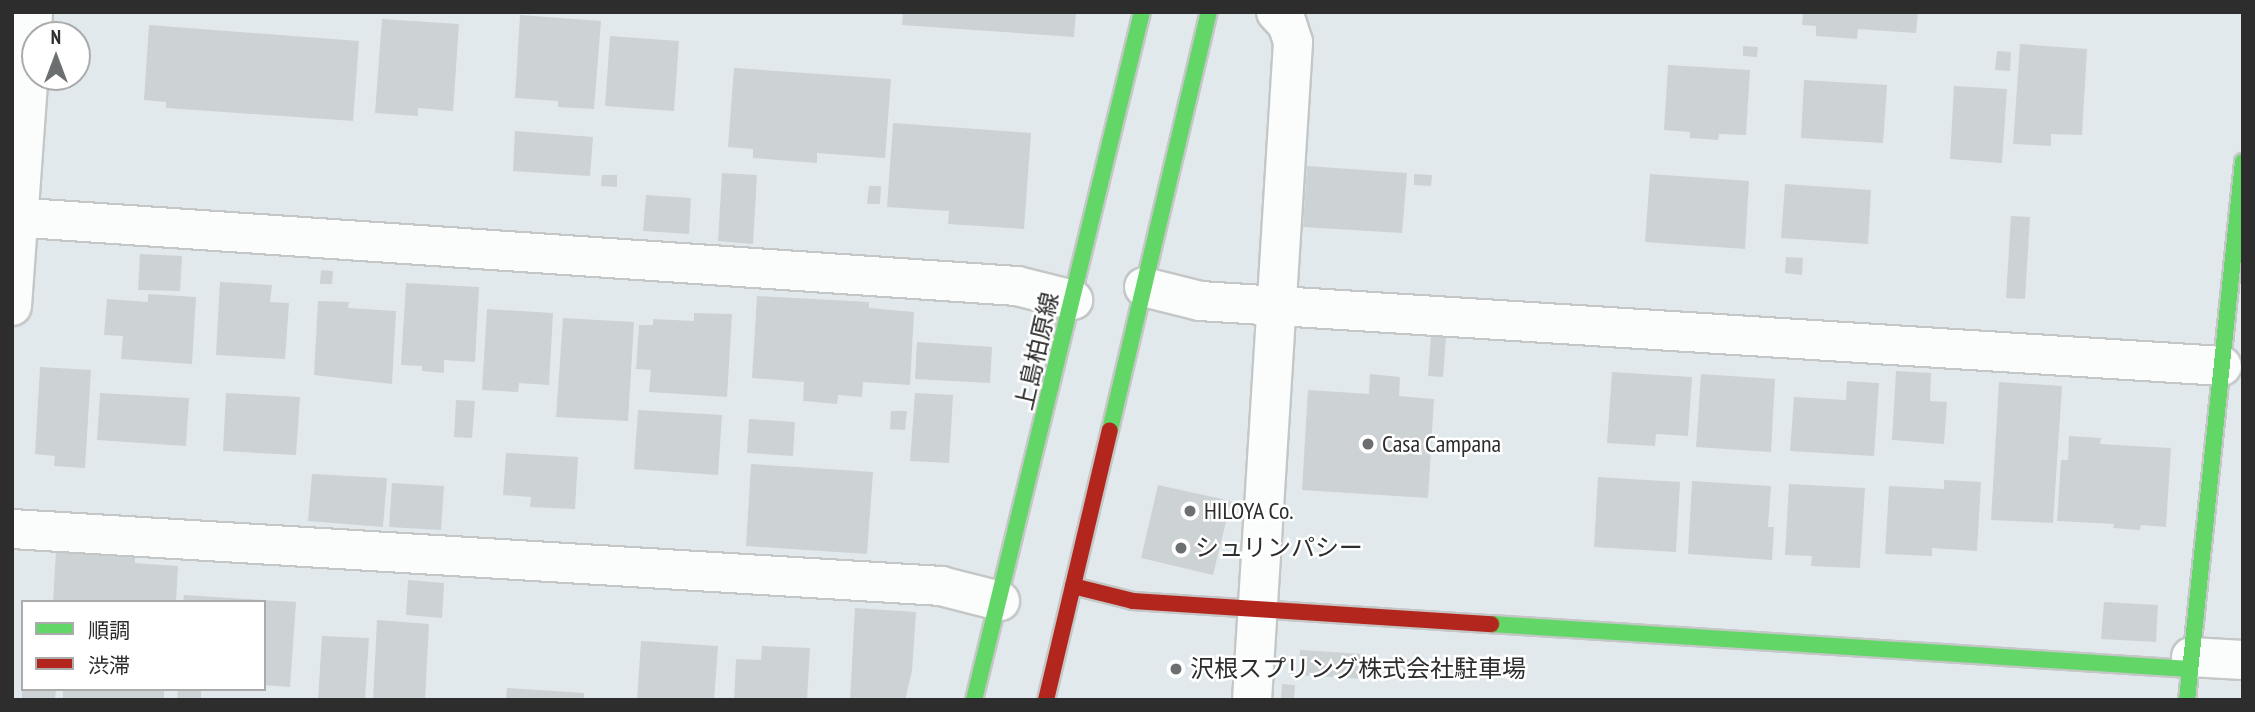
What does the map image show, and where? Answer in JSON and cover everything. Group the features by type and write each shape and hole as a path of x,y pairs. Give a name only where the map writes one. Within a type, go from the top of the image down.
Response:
{"street":[{"path":"12,306 15,217 33,12"},
{"name":"上島柏原線","path":"974,700 1142,12"},
{"path":"1046,700 1209,12"},
{"path":"1252,700 1293,42 1287,24 1276,12"},
{"path":"2187,700 2243,162"},
{"path":"15,217 1017,286 1073,300"},
{"path":"1144,287 1200,301 2222,366"},
{"path":"12,529 941,586 1000,601"},
{"path":"1073,586 1133,601 2190,663 2243,660"}],"building":[{"path":"903,12 1076,12 1074,37 902,25"},
{"path":"1803,12 1918,12 1916,33 1858,29 1857,39 1816,36 1816,26 1802,25"},
{"path":"520,15 601,21 594,109 558,107 558,101 515,98"},
{"path":"382,19 459,24 453,111 418,108 418,116 375,113"},
{"path":"149,25 359,41 353,121 166,108 166,102 144,100"},
{"path":"610,36 679,41 674,111 605,106"},
{"path":"2020,44 2087,49 2082,135 2051,134 2051,146 2013,144"},
{"path":"1743,46 1758,47 1757,57 1743,56"},
{"path":"1997,51 2011,52 2010,71 1995,70"},
{"path":"1668,65 1750,70 1746,135 1719,134 1718,140 1690,138 1690,132 1664,130"},
{"path":"734,68 891,79 885,158 817,153 817,163 753,158 753,149 728,147"},
{"path":"1804,80 1887,85 1883,143 1801,138"},
{"path":"1954,86 2007,89 2002,163 1950,159"},
{"path":"893,123 1031,133 1024,229 948,224 949,211 887,207"},
{"path":"515,131 593,137 590,176 513,171"},
{"path":"1307,166 1407,173 1402,233 1303,227"},
{"path":"722,173 757,175 753,244 718,241"},
{"path":"1414,174 1432,175 1431,186 1414,185"},
{"path":"1650,174 1749,181 1745,249 1645,242"},
{"path":"602,175 617,175 617,187 601,186"},
{"path":"1785,184 1871,190 1868,244 1781,238"},
{"path":"869,186 881,186 880,204 867,204"},
{"path":"646,195 691,198 689,234 643,231"},
{"path":"2011,216 2030,217 2025,299 2006,298"},
{"path":"140,254 182,256 180,291 138,290"},
{"path":"1786,257 1803,258 1802,275 1785,273"},
{"path":"321,270 333,271 332,284 320,284"},
{"path":"220,282 272,285 270,302 289,303 285,359 216,355"},
{"path":"406,283 479,287 475,362 444,360 444,373 422,371 422,366 401,365"},
{"path":"148,294 196,297 192,364 121,359 123,336 104,335 107,299 148,302"},
{"path":"757,296 869,302 869,308 914,312 910,385 863,382 862,397 838,395 837,404 803,401 804,382 752,378"},
{"path":"318,301 349,302 348,308 396,311 392,384 314,375"},
{"path":"487,309 553,313 549,385 519,383 518,392 482,390"},
{"path":"694,313 732,314 727,397 649,392 651,370 636,369 639,325 653,325 653,319 694,321"},
{"path":"563,318 634,322 628,421 556,417"},
{"path":"1431,336 1446,337 1443,377 1428,376"},
{"path":"917,342 992,347 990,383 915,379"},
{"path":"40,367 91,370 85,468 54,466 55,456 35,454"},
{"path":"1896,371 1931,373 1930,401 1947,402 1944,444 1892,440"},
{"path":"1612,372 1692,377 1688,436 1656,434 1655,446 1607,443"},
{"name":"Casa Campana","path":"1370,374 1400,377 1399,396 1434,399 1428,498 1302,490 1308,390 1369,394"},
{"path":"1701,374 1775,379 1771,452 1696,447"},
{"path":"1847,381 1879,383 1874,456 1790,451 1794,397 1846,400"},
{"path":"1999,382 2062,386 2053,523 1991,520"},
{"path":"100,393 189,398 186,446 97,440"},
{"path":"226,393 300,397 296,455 223,451"},
{"path":"915,393 953,395 949,463 910,461"},
{"path":"456,400 475,401 472,438 454,437"},
{"path":"638,410 722,415 718,475 634,469"},
{"path":"891,411 907,411 905,430 890,429"},
{"path":"749,419 795,422 793,456 747,453"},
{"path":"2069,436 2101,438 2100,444 2171,448 2166,527 2141,525 2140,530 2113,528 2114,524 2057,521 2061,460 2068,460"},
{"path":"506,453 578,457 575,509 530,507 531,497 503,495"},
{"path":"751,464 873,472 867,554 746,546"},
{"path":"312,474 387,478 383,527 308,521"},
{"path":"1598,477 1680,482 1676,552 1594,547"},
{"path":"1944,480 1981,482 1977,551 1932,548 1932,556 1885,554 1889,486 1944,489"},
{"path":"1692,481 1771,486 1768,527 1774,527 1772,560 1688,554"},
{"path":"392,483 444,486 441,530 389,527"},
{"path":"1789,484 1865,488 1860,568 1811,566 1812,556 1785,555"},
{"path":"1158,485 1231,501 1213,575 1141,558"},
{"path":"56,550 135,556 135,563 178,566 176,600 53,600"},
{"path":"408,580 444,583 442,618 406,615"},
{"path":"184,595 264,600 183,600"},
{"path":"266,600 296,602 290,687 266,685"},
{"path":"2104,602 2158,605 2156,642 2101,639"},
{"path":"855,608 916,612 912,671 905,700 850,700"},
{"path":"377,620 429,624 425,700 373,700"},
{"path":"322,636 369,638 365,700 318,700"},
{"path":"641,641 718,646 714,700 637,700"},
{"path":"762,646 810,648 807,700 734,700 736,659 761,660"},
{"path":"1300,650 1364,654 1363,679 1299,675"},
{"path":"1389,658 1418,660 1416,679 1388,677"},
{"path":"1282,684 1295,685 1294,700 1281,700"},
{"path":"507,688 584,693 584,700 506,700"},
{"path":"22,691 56,691 55,700 22,700"},
{"path":"63,691 164,691 164,700 63,700"},
{"path":"178,691 201,691 201,700 177,700"}],"traffic: fast":[{"path":"974,700 1142,12"},
{"path":"1110,430 1209,12"},
{"path":"2187,700 2243,162"},
{"path":"1491,624 2190,669"}],"traffic: jam":[{"path":"1046,700 1110,430"},
{"path":"1073,586 1133,601 1491,624"}],"place":[{"name":"Casa Campana","path":"1368,444"},
{"name":"HILOYA Co.","path":"1190,511"},
{"name":"シュリンパシー","path":"1181,548"},
{"name":"沢根スプリング株式会社駐車場","path":"1176,669"}]}
